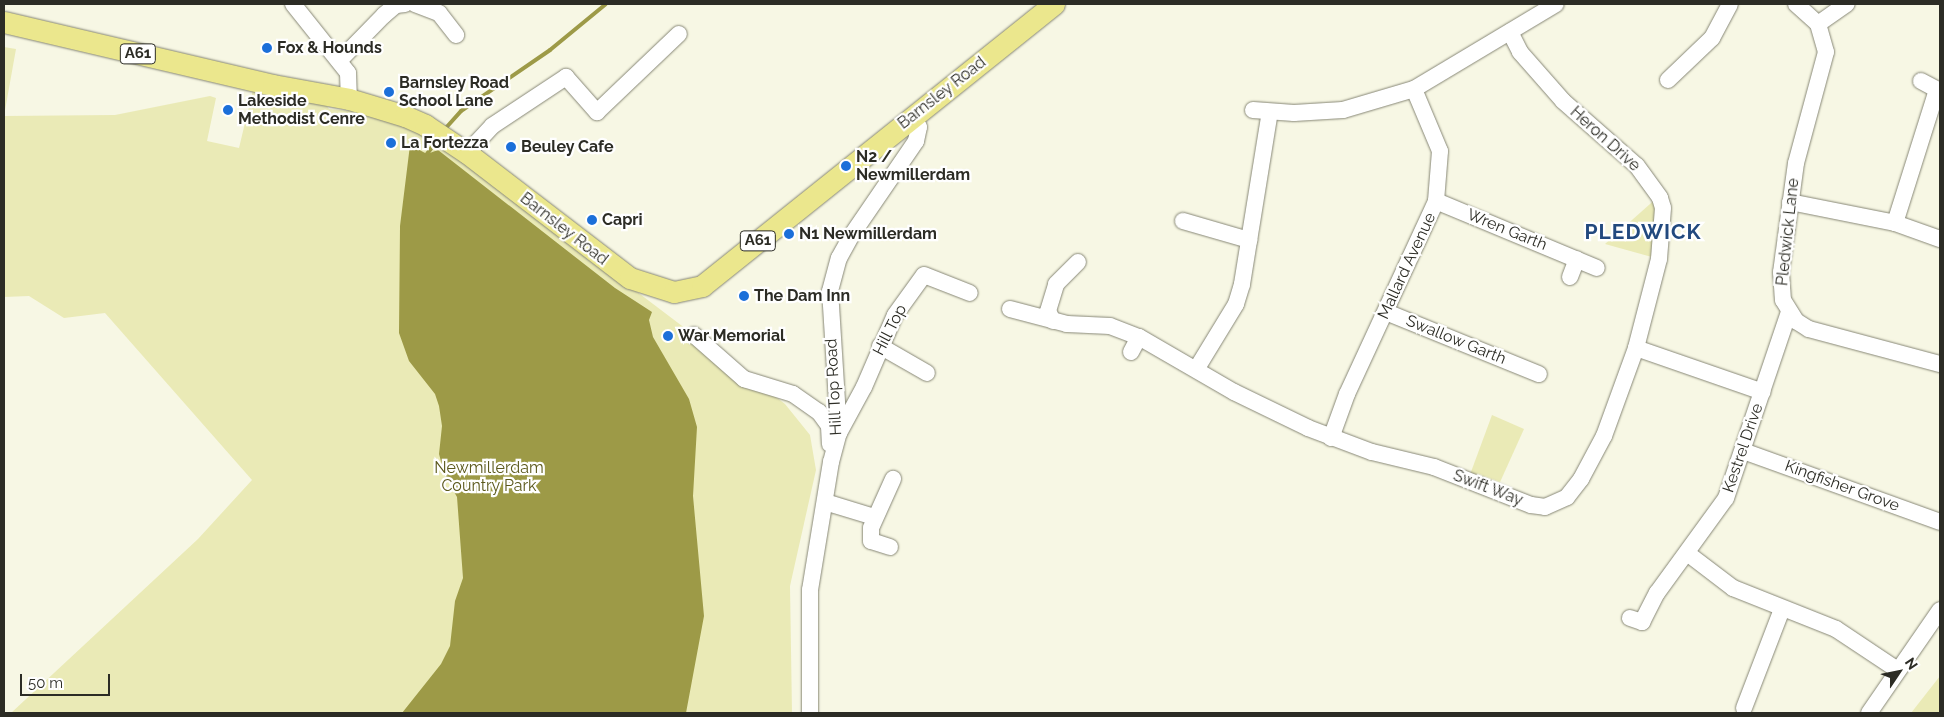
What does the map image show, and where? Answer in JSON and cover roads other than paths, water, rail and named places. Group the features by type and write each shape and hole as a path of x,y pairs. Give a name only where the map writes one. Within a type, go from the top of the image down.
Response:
{"main road":[{"name":"Barnsley Road","path":"4,22 273,85 349,99 405,116 441,135 467,153 630,278 663,290 678,292 702,286 1054,4"}],"street":[{"path":"292,4 348,73 349,99"},
{"path":"339,61 384,15 396,6 405,4"},
{"path":"415,4 439,13 456,36"},
{"path":"1253,110 1270,112 1343,110 1414,89 1556,4"},
{"path":"1668,80 1712,38 1730,4"},
{"path":"1796,4 1818,24 1847,4"},
{"name":"Pledwick Lane","path":"1818,24 1826,52 1802,134 1790,202 1780,288 1789,312 1809,329 1940,364"},
{"name":"Heron Drive","path":"1510,32 1520,52 1563,101 1637,166 1660,198 1663,208 1660,259 1636,348"},
{"path":"467,153 492,126 566,77 597,112 679,34"},
{"path":"1895,223 1939,90 1921,81"},
{"name":"Mallard Avenue","path":"1331,438 1347,394 1436,201 1440,151 1414,89"},
{"path":"1196,368 1236,304 1249,240 1270,112"},
{"name":"Hill Top Road","path":"810,713 810,590 831,462 839,433 830,291 839,258 851,236 916,142 919,127 912,116"},
{"name":"Wren Garth","path":"1436,201 1597,268"},
{"path":"1790,202 1895,223 1940,238"},
{"path":"1191,230 1249,240"},
{"path":"1570,277 1577,260"},
{"path":"1053,320 1048,311 1056,284 1078,262"},
{"name":"Hill Top","path":"839,433 864,387 880,346 895,315 924,275 970,293"},
{"name":"Swift Way","path":"1010,309 1067,324 1110,326 1138,337 1270,410 1331,438 1372,452 1434,467 1531,504 1545,507 1566,497 1581,480 1604,436 1636,348"},
{"name":"Swallow Garth","path":"1386,312 1532,367"},
{"name":"Kestrel Drive","path":"1637,624 1657,593 1726,498 1789,312"},
{"path":"694,335 744,379 793,394 819,412 829,426 831,462"},
{"path":"1131,352 1138,337"},
{"path":"880,346 927,373"},
{"path":"1636,348 1763,392"},
{"name":"Kingfisher Grove","path":"1743,451 1940,522"},
{"path":"890,547 871,541 874,517 893,479"},
{"path":"824,502 874,517"},
{"path":"1687,553 1734,588 1782,609 1836,629 1896,670"},
{"path":"1744,708 1745,689 1782,609"},
{"path":"1868,713 1896,670 1940,610"}],"waterway":[{"path":"444,130 461,111 550,50 606,4"},
{"path":"427,154 437,140"}],"place":[{"name":"Fox & Hounds","path":"267,48"},
{"name":"Barnsley Road School Lane","path":"389,92"},
{"name":"Lakeside Methodist Cenre","path":"228,110"},
{"name":"La Fortezza","path":"391,143"},
{"name":"Beuley Cafe","path":"511,147"},
{"name":"N2 / Newmillerdam","path":"846,166"},
{"name":"Capri","path":"592,220"},
{"name":"N1 Newmillerdam","path":"789,234"},
{"name":"The Dam Inn","path":"744,296"},
{"name":"War Memorial","path":"668,336"}],"district":[{"name":"PLEDWICK","path":"1643,232"}],"park label":[{"name":"Newmillerdam Country Park","path":"489,477"}]}
